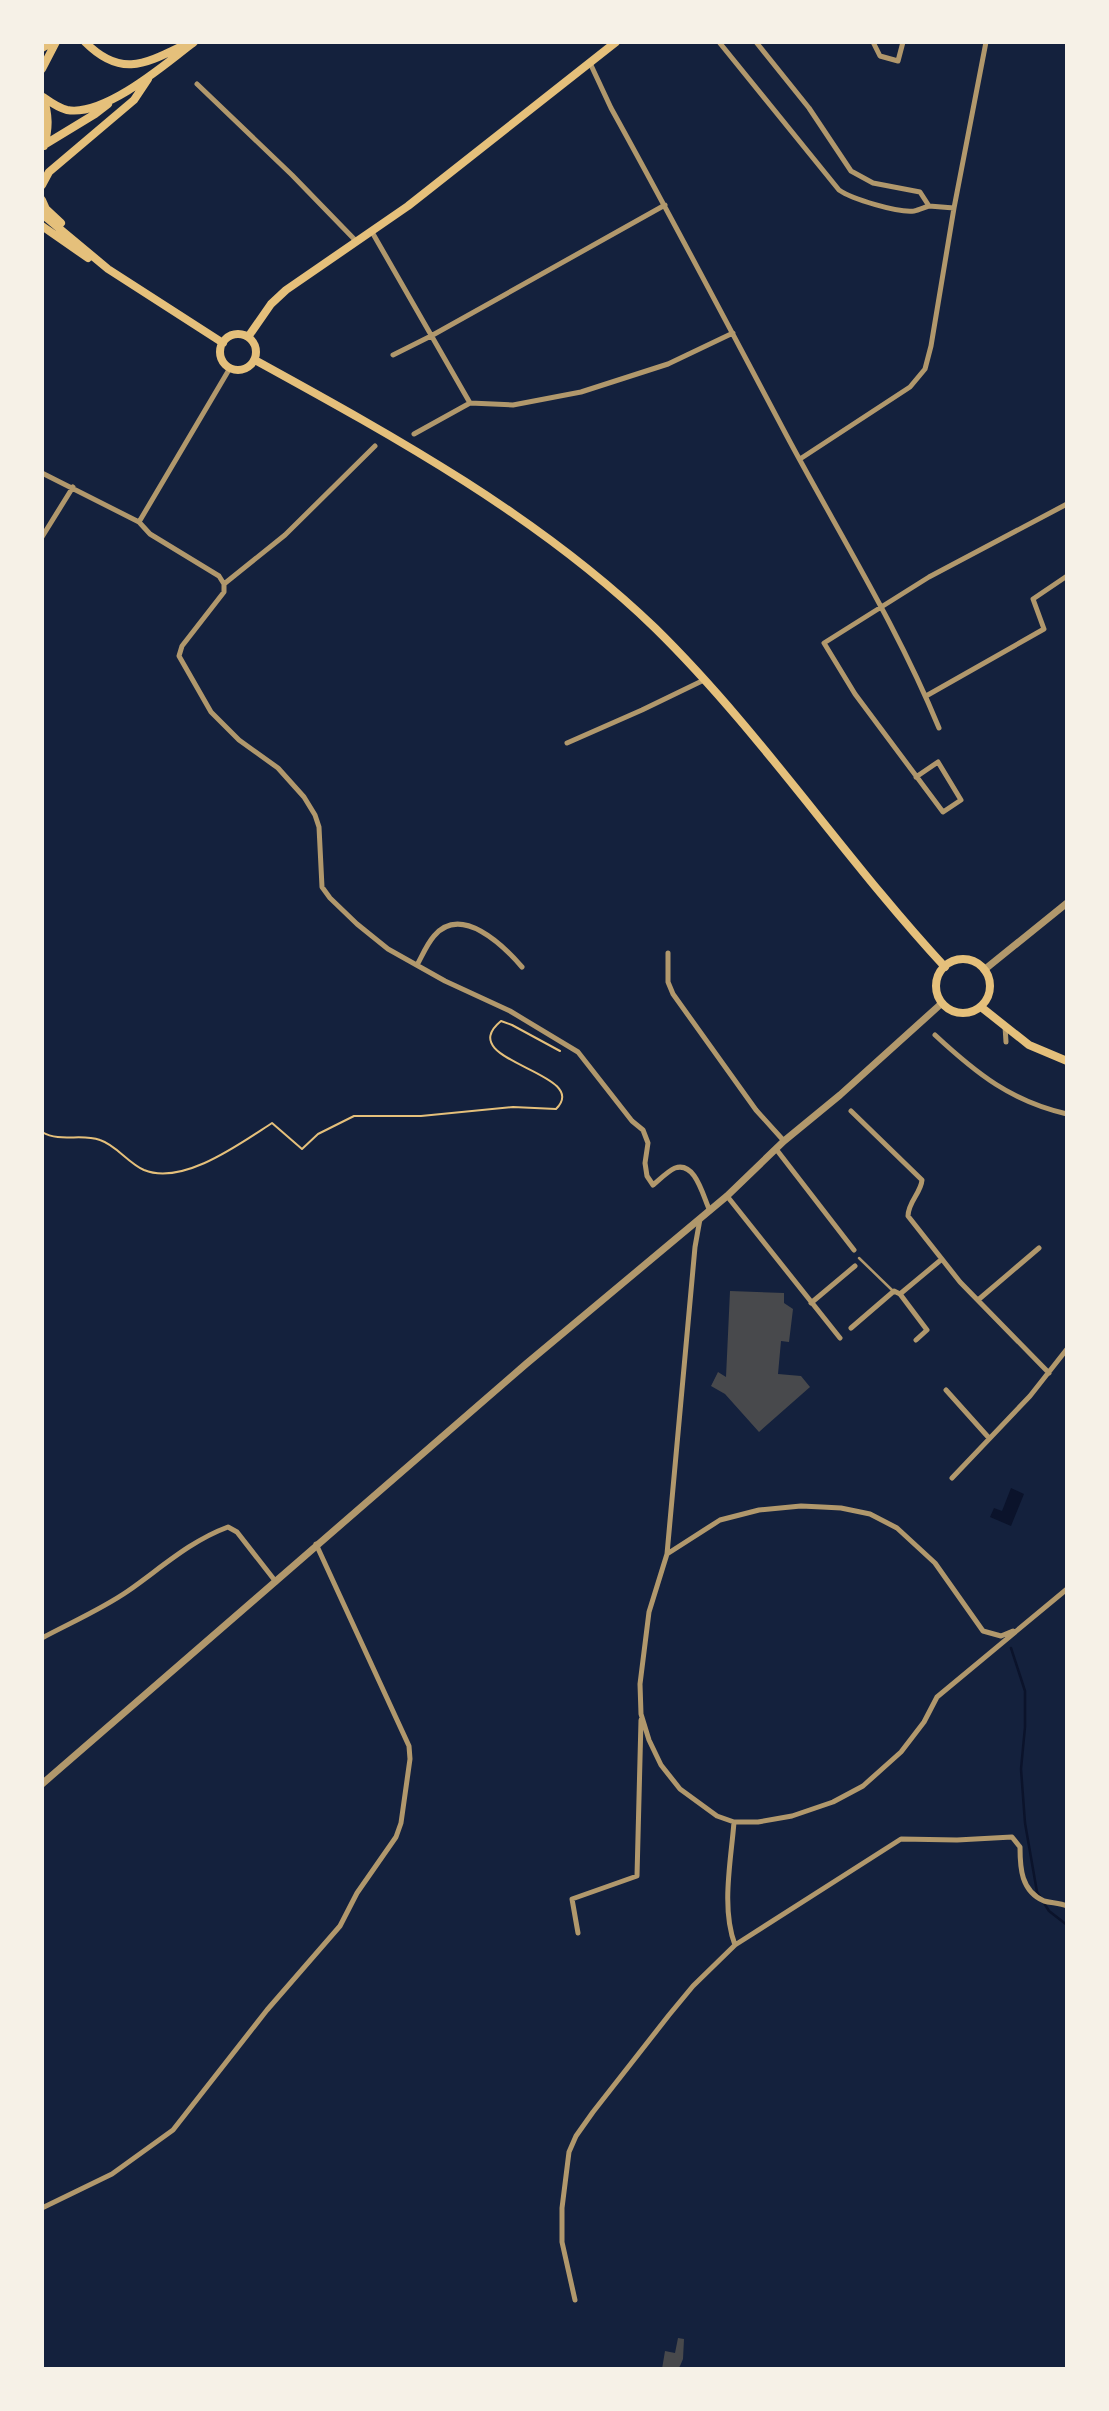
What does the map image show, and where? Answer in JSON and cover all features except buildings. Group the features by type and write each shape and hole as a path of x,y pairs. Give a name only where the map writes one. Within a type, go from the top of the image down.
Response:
{"main road":[{"path":"42,48 54,42"},
{"path":"42,69 54,42"},
{"path":"85,42 106,59 127,66 147,63 193,42"},
{"path":"43,148 149,77 193,42"},
{"path":"248,337 271,304 286,290 372,232 616,42"},
{"path":"42,184 49,172 134,100 149,77"},
{"path":"43,95 65,110 88,108 116,97"},
{"path":"43,95 48,113 48,129 43,148"},
{"path":"42,200 53,216 108,269"},
{"path":"42,214 108,269"},
{"path":"42,226 89,259 223,343"},
{"path":"234,335 248,337 256,350 255,360 244,370 230,368 221,357 223,343 234,335"},
{"path":"255,360 394,438 480,491 536,530 654,628 704,680 853,862 945,967"},
{"path":"958,960 966,960 974,962 984,970 990,985 989,993 981,1007 974,1011 957,1013 942,1003 938,996 937,981 945,967 958,960"},
{"path":"981,1007 1030,1045 1067,1061"}],"street":[{"path":"719,42 839,190 855,199 903,210 914,211 929,206 954,208"},
{"path":"757,42 808,108 851,171 873,183 919,192 929,206"},
{"path":"873,42 880,56 898,61 903,42"},
{"path":"800,459 910,387 925,369 986,42"},
{"path":"590,63 611,108 881,606 939,728"},
{"path":"197,84 357,242"},
{"path":"393,355 432,336 665,205"},
{"path":"372,232 470,403"},
{"path":"414,434 470,403 513,405 581,392 668,364 733,333"},
{"path":"139,522 230,368"},
{"path":"224,584 285,535 375,446"},
{"path":"42,473 73,486 139,522 150,534 219,576 224,584 224,592 182,646 179,656 211,712 239,740 278,768 304,797 319,827 322,887 330,898 378,941 417,965 510,1011 578,1052 632,1121 643,1130 648,1143 645,1163 647,1176 653,1185 676,1168 687,1168 695,1174 710,1211"},
{"path":"42,537 73,486"},
{"path":"916,777 938,762 961,800 943,812 916,777 855,694 824,643 929,578 1067,505"},
{"path":"926,696 1044,629 1033,599 1067,576"},
{"path":"567,743 704,680"},
{"path":"984,970 1067,903"},
{"path":"417,965 433,937 445,927 461,924 479,930 498,942 522,967"},
{"path":"668,953 668,982 673,994 756,1110 784,1141"},
{"path":"42,1784 316,1544 710,1211 784,1141 840,1095 942,1003"},
{"path":"1005,1026 1006,1042"},
{"path":"935,1035 961,1059 1003,1090 1031,1104 1067,1114"},
{"path":"851,1111 922,1180 922,1185 908,1208 908,1216 960,1282 1049,1373"},
{"path":"776,1149 854,1250"},
{"path":"727,1196 840,1338"},
{"path":"578,1933 572,1899 637,1876 640,1684 649,1612 667,1553 695,1247 700,1219"},
{"path":"978,1300 1040,1248"},
{"path":"851,1328 942,1258"},
{"path":"811,1303 855,1266"},
{"path":"897,1293 928,1330 916,1340"},
{"path":"952,1478 1030,1396 1067,1349"},
{"path":"946,1390 989,1438"},
{"path":"667,1553 720,1520 759,1510 801,1506 841,1508 870,1514 897,1528 935,1563 983,1631 1001,1636 1019,1629"},
{"path":"42,1638 126,1592 178,1553 228,1527 237,1532 275,1582"},
{"path":"42,2208 112,2174 173,2130 267,2010 341,1926 357,1893 396,1837 401,1823 410,1759 409,1746 316,1544"},
{"path":"641,1714 661,1765 680,1789 717,1816 734,1822 758,1822 792,1816 833,1802 863,1786 901,1752 924,1721 937,1697 1067,1589"},
{"path":"734,1822 728,1911 729,1928 735,1945"},
{"path":"575,2300 562,2242 562,2208 569,2152 576,2136 693,1986 735,1945 901,1839 1012,1837 1020,1847 1020,1869 1024,1883 1032,1893 1045,1901 1067,1906"}],"lane":[{"path":"859,1258 897,1293"}],"path":[{"path":"42,1132 65,1139 87,1136 103,1141 144,1170 162,1174 190,1169 230,1150 272,1123 302,1149 318,1134 354,1116 421,1116 513,1107 556,1109 560,1104 561,1093 554,1084 491,1046 489,1038 493,1028 501,1021 555,1050 578,1052"}],"water":[{"path":"1011,1488 1024,1494 1011,1526 990,1517 994,1508 1002,1511"}],"waterway":[{"path":"1011,1648 1025,1691 1021,1769 1025,1823 1037,1892 1041,1898"},
{"path":"1044,1903 1049,1911 1067,1925"}]}
